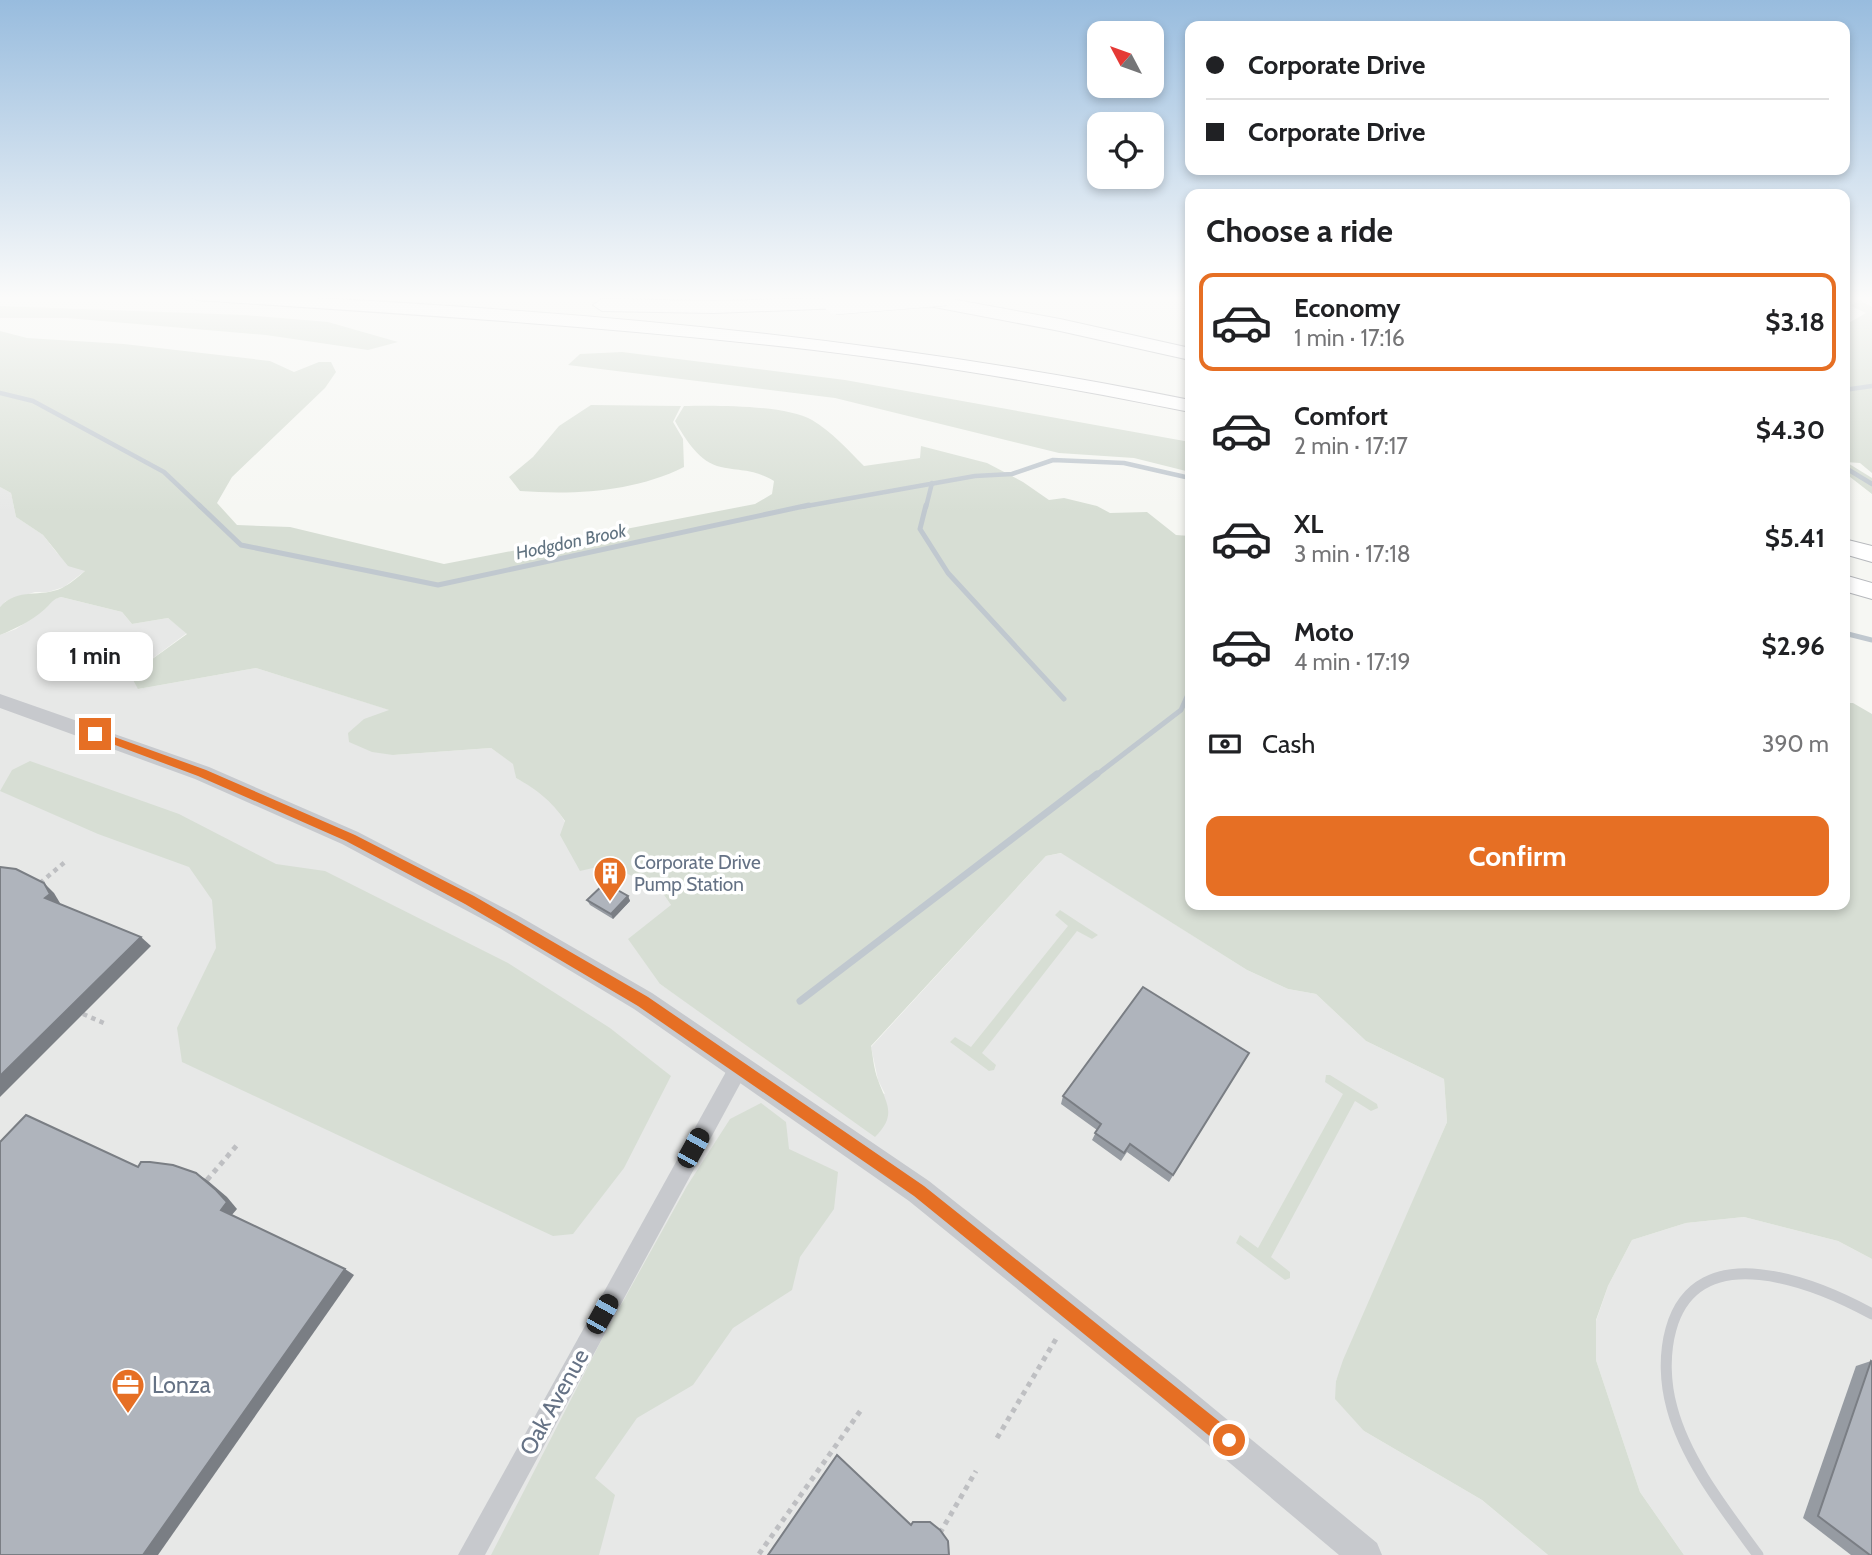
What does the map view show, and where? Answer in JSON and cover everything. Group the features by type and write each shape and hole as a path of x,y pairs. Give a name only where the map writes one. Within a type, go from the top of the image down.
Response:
{"highway":[{"path":"977,368 1185,405"},
{"path":"1850,546 1872,552"},
{"path":"1850,585 1872,591"}],"street":[{"path":"0,701 202,773 350,838 509,922 643,1002 919,1191 1157,1381 1365,1555"},
{"name":"Oak Avenue","path":"471,1555 739,1067"}],"lane":[{"path":"1758,1555 1741,1532 1688,1444 1672,1412 1665,1375 1666,1347 1675,1317 1689,1294 1710,1280 1737,1275 1774,1277 1802,1283 1849,1301 1872,1314"}],"path":[{"path":"40,883 65,862"},
{"path":"83,1014 106,1024"},
{"path":"207,1180 238,1143"},
{"path":"997,1438 1056,1339"},
{"path":"759,1554 862,1410"},
{"path":"940,1533 976,1471"}],"shaded area":[{"path":"0,368 284,368 294,372 305,368 334,368 336,372 325,388 232,477 217,503 237,525 290,527 444,564 755,504 772,494 774,481 753,472 713,465 700,455 675,421 684,406 750,407 800,415 826,430 864,466 920,458 921,446 987,463 1023,482 1049,500 1064,498 1097,506 1110,513 1147,512 1176,535 1185,536 1185,910 1850,910 1850,703 1853,703 1872,714 1872,1259 1838,1241 1744,1217 1686,1223 1632,1240 1608,1286 1596,1320 1596,1360 1640,1492 1684,1555 1548,1555 1482,1500 1364,1431 1335,1399 1336,1381 1343,1360 1447,1122 1444,1079 1366,1041 1316,994 1288,989 1247,970 1061,853 1046,856 871,1046 888,1110 886,1122 875,1137 660,984 628,939 671,905 659,888 603,863 580,871 560,835 565,821 560,814 543,796 516,778 513,764 491,748 393,755 372,752 349,742 348,733 364,719 389,710 256,668 138,689 132,678 137,670 187,634 168,618 132,624 122,612 61,597 28,621 0,635 0,607 7,601 22,595 62,588 85,571 68,566 43,535 16,517 11,493 0,487"},
{"path":"589,368 746,368 845,380 1185,441 1185,471 1134,458 1059,453 835,398"},
{"path":"1850,368 1872,368 1872,473 1860,463 1850,462"},
{"path":"591,405 681,406 673,422 683,439 684,467 625,487 583,492 520,491 509,477 533,457 559,426"},
{"path":"1850,464 1872,478 1872,494 1850,477"},
{"path":"0,487 11,493 16,517 43,535 57,553 85,571 64,587 6,601 0,607"},
{"path":"61,597 122,612 132,624 168,618 187,633 137,670 138,689 256,668 390,710 393,755 491,748 514,764 516,778 543,793 557,809 593,868 603,862 659,888 671,905 660,984 758,1051 885,1094 878,1080 871,1047 1046,856 1062,853 1247,970 1288,989 1316,994 1366,1041 1444,1079 1447,1122 1336,1381 1364,1431 1482,1500 1548,1555 0,1555 0,635 16,629 44,610 54,599"},
{"path":"30,761 179,814 276,864 325,871 508,963 610,1028 671,1076 624,1168 573,1234 553,1236 182,1062 177,1028 216,948 212,900 189,867 98,834 0,791 12,770"},
{"path":"1060,910 1098,935 1092,939 1077,931 982,1053 996,1065 994,1070 989,1071 950,1042 955,1037 971,1047 1068,926 1055,915"},
{"path":"1326,1075 1377,1104 1378,1108 1371,1111 1355,1101 1271,1257 1290,1272 1290,1278 1285,1280 1236,1243 1240,1235 1258,1248 1343,1094 1325,1082"},
{"path":"761,1103 786,1122 789,1149 838,1172 834,1209 800,1257 792,1290 733,1328 693,1385 637,1418 595,1478 615,1495 599,1555 491,1555 601,1341 687,1186 730,1119"},
{"path":"1744,1217 1838,1241 1872,1259 1872,1555 1684,1555 1640,1492 1596,1360 1596,1321 1608,1286 1632,1240 1686,1223"}],"building":[{"path":"0,867 16,869 44,883 50,894 45,898 141,937 0,1076"},
{"name":"Corporate Drive Pump Station","path":"605,883 628,896 611,914 587,900"},
{"path":"1143,987 1249,1053 1173,1175 1130,1144 1124,1153 1095,1133 1101,1124 1063,1096"},
{"name":"Lonza","path":"26,1115 138,1167 141,1162 150,1162 173,1165 196,1173 227,1202 221,1210 345,1269 143,1555 0,1555 0,1142"},
{"path":"1871,1361 1872,1555 1870,1555 1818,1516"},
{"path":"837,1455 911,1525 913,1522 930,1522 940,1530 948,1541 949,1555 768,1555"}],"waterway":[{"name":"Hodgdon Brook","path":"1850,389 1872,386"},
{"name":"Hodgdon Brook","path":"0,393 33,401 164,472 201,507"},
{"name":"Hodgdon Brook","path":"932,484 975,476 1012,474 1053,460 1124,463 1185,477"},
{"name":"Hodgdon Brook","path":"1850,471 1872,484"},
{"name":"Hodgdon Brook","path":"801,507 932,484"},
{"path":"926,507 932,484"},
{"name":"Hodgdon Brook","path":"199,505 241,545 438,585 809,505"},
{"path":"926,505 920,529 948,573 1064,699"},
{"name":"Hodgdon Brook","path":"1850,634 1872,640"},
{"path":"1095,776 1181,710 1185,701"},
{"path":"800,1001 1097,774"}],"place":[{"name":"Corporate Drive Pump Station","path":"610,903"},
{"name":"Lonza","path":"128,1415"}],"route":[{"path":"95,734 202,773 350,838 470,900 643,1002 919,1191 1229,1440"}]}
